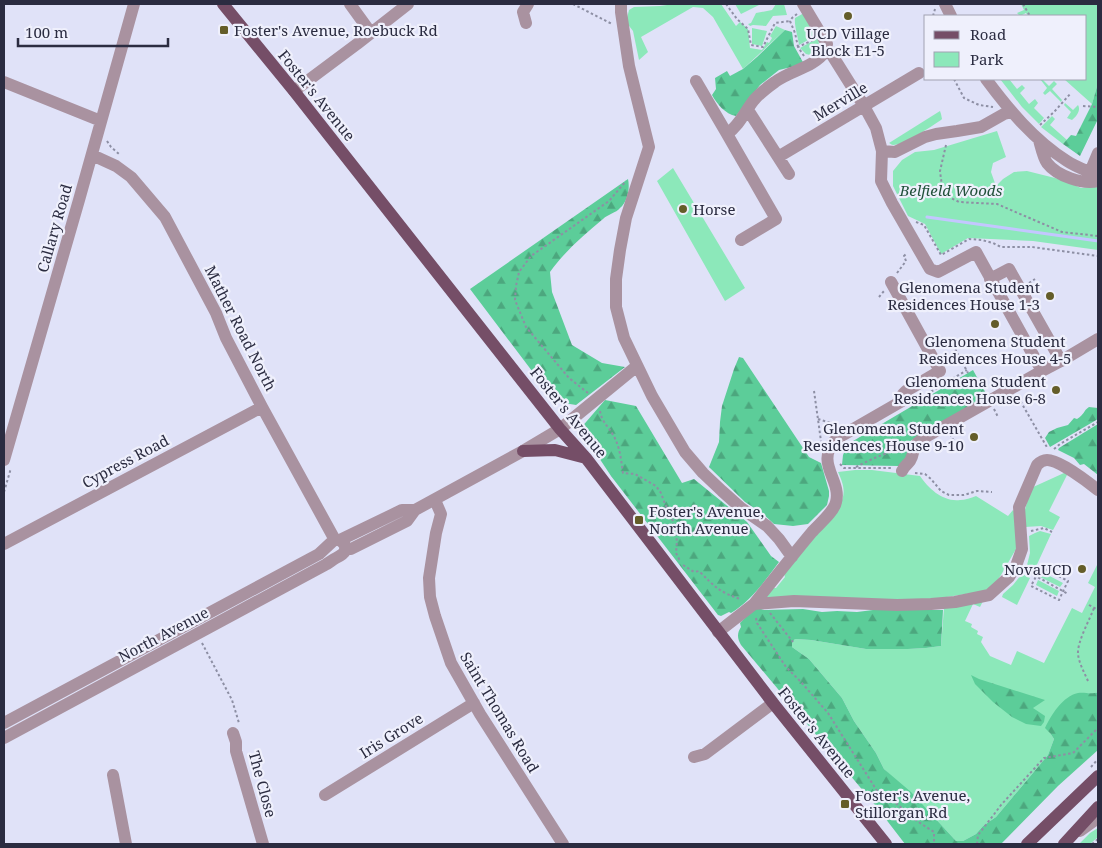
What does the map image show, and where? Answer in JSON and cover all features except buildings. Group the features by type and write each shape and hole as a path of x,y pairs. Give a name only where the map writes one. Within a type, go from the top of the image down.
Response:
{"main road":[{"name":"Foster's Avenue","path":"223,4 294,91 560,429 586,458 773,703 886,844"},
{"path":"523,451 555,450 586,458"},
{"path":"1027,844 1098,776"},
{"path":"1067,841 1098,807"}],"street":[{"name":"Callary Road","path":"8,462 134,4"},
{"path":"350,4 371,33"},
{"path":"294,91 408,4"},
{"path":"526,23 524,12 528,4"},
{"path":"621,4 629,66 649,147 626,218 616,279 616,307 624,338 652,396 684,452 703,473 741,508 767,526 792,557"},
{"path":"940,5 950,15"},
{"path":"805,6 876,128 882,151 881,181 930,268 938,272 976,252 1042,371"},
{"path":"727,134 734,129 754,100 764,91 783,76 821,58 827,46"},
{"name":"Merville","path":"778,157 919,73"},
{"path":"987,80 1011,112 1039,140 1067,161 1095,176 1098,155"},
{"path":"696,81 776,219 741,240"},
{"path":"4,82 101,120"},
{"path":"748,110 789,174"},
{"path":"882,151 894,152 925,137 981,127 1011,112"},
{"name":"Mather Road North","path":"92,154 116,166 131,177 165,217 216,313 226,338 262,407 337,546"},
{"path":"990,279 1010,269 1061,361"},
{"path":"718,632 758,604 792,557 832,510 836,502 837,493 828,465 830,446 836,440 902,401 903,394 906,391 940,371 891,282"},
{"path":"902,471 910,460 916,444 1098,339"},
{"name":"North Avenue","path":"4,723 320,554 337,546 351,549 407,521 415,510 560,429 637,366"},
{"name":"Cypress Road","path":"4,544 262,407"},
{"path":"758,604 794,601 897,605 931,604 955,602 989,595 1009,578 1016,566 1022,549 1019,507 1037,465 1042,461 1052,461 1078,474 1098,490"},
{"name":"Saint Thomas Road","path":"435,500 441,514 431,556 430,597 450,663 480,714 563,844"},
{"name":"North Avenue","path":"4,738 317,570 337,546"},
{"name":"Iris Grove","path":"325,796 474,703"},
{"path":"694,757 705,754 773,703"},
{"name":"The Close","path":"236,728 236,751 263,844"},
{"path":"113,776 126,844"},
{"path":"1067,841 1098,818"}],"path":[{"path":"726,4 737,19 748,29 751,45 763,47 775,22 790,21 805,6"},
{"path":"790,21 798,47 809,65"},
{"path":"798,47 827,46"},
{"path":"955,80 964,98 979,105 995,108"},
{"path":"1038,127 1071,93"},
{"path":"1083,106 1098,108"},
{"path":"948,132 940,171 943,194 960,202 997,204 1062,232 1098,236"},
{"path":"916,222 924,225 941,255 969,239 987,241 1001,247 1032,247 1098,256"},
{"path":"952,348 954,347 968,373"},
{"path":"1013,388 1050,452 1098,422"},
{"path":"814,391 822,446"},
{"path":"855,468 895,450 915,446"},
{"path":"4,492 8,462"},
{"path":"1022,533 1044,528 1052,532"},
{"path":"1016,566 1068,594"},
{"path":"1041,568 1068,581 1058,600 1031,586 1036,576 1041,568"},
{"path":"758,604 793,642"},
{"path":"1089,605 1098,610"},
{"path":"1088,681 1078,654 1079,645 1094,608"},
{"path":"202,644 232,700 236,728"},
{"path":"977,844 978,835 1001,805 1044,758 1072,753 1098,728"},
{"path":"1092,844 1098,839"}],"green space":[{"path":"674,4 721,4 736,26 740,22 748,29 750,48 762,50 772,38 770,36 776,26 785,30 743,69 713,17 703,8 693,7 641,37 648,52 639,60 633,31 626,22 629,10 634,7"},
{"path":"735,4 761,4 741,14"},
{"path":"776,4 784,4 787,15 773,16 766,26 750,26 748,24 751,23 756,13 772,10"},
{"path":"1021,4 1098,4 1098,83 1092,104 1065,80 1087,80 1087,15 1027,15 1026,13 1019,15 1017,13 1024,10"},
{"path":"804,13 817,35 799,45 795,18"},
{"path":"752,28 767,31 762,46 752,44"},
{"path":"785,30 792,32 794,46 804,64 779,70 760,85 736,116 725,111 712,95 716,89 715,78 727,71 730,76 743,69"},
{"path":"818,38 818,51 810,58 810,55 800,48"},
{"path":"1001,80 1010,80 1017,89 1022,85 1025,88 1020,93 1029,104 1035,99 1038,103 1034,108 1044,118 1039,124 1022,107"},
{"path":"1041,80 1049,86 1054,81 1057,84 1052,89 1062,100 1061,102 1050,91 1045,95 1043,93 1047,88"},
{"path":"1098,83 1098,119 1080,156 1063,144 1071,135 1076,136 1092,104"},
{"path":"1065,103 1073,110 1078,105 1079,107 1078,113 1072,120 1067,118 1071,112 1064,105"},
{"path":"940,111 942,119 925,131 898,144 893,145 889,143"},
{"path":"1052,116 1055,119 1050,125 1067,140 1063,144 1041,127"},
{"name":"Belfield Woods","path":"997,131 1006,157 993,163 991,172 996,186 1014,172 1027,171 1063,180 1081,188 1098,186 1098,250 1033,241 968,238 941,254 925,224 908,216 893,186 893,171 902,160 915,152 934,150"},
{"path":"673,168 745,288 725,301 657,181"},
{"path":"628,179 628,194 623,205 605,217 582,237 550,272 552,292 572,345 602,363 625,367 576,405 558,402 470,289"},
{"path":"739,357 743,358 809,457 821,463 829,496 827,505 808,524 793,526 774,524 762,513 745,502 709,467 719,442 722,406"},
{"path":"973,370 988,397 905,444 911,453 899,466 842,465 843,455 848,444"},
{"path":"605,400 636,406 682,483 694,479 747,522 771,556 779,562 751,597 731,613 718,615 611,476 580,429"},
{"path":"1089,407 1098,408 1098,419 1050,447 1045,438 1049,432 1068,425 1074,418 1080,417"},
{"path":"1098,424 1098,475 1084,464 1080,465 1074,458 1058,450"},
{"path":"872,470 920,476 932,490 942,497 962,500 976,496 1008,516 1013,510 1015,513 1016,549 994,585 985,591 934,599 762,600 773,588 776,588 785,577 784,574 838,509 844,491 838,472"},
{"path":"1064,473 1068,473 1049,511 1060,517 1053,530 1041,526 1025,527 1024,513 1031,488"},
{"path":"1040,531 1051,534 1034,571 1028,568 1027,565 1030,553 1029,536"},
{"path":"1098,563 1098,692 1093,694 1083,693 1050,733 1054,739 1048,755 996,817 983,826 976,834 963,841 956,841 884,769 842,698 809,659 792,647 795,639 866,649 908,649 941,646 944,608 983,601 980,607 973,604 965,621 972,624 971,627 978,631 977,634 983,637 981,642 990,656 1011,665 1017,651 1044,663 1072,608 1082,613 1095,587 1088,583"},
{"path":"1042,572 1063,583 1060,587 1040,577"},
{"path":"1021,575 1030,578 1017,605 1002,597"},
{"path":"1038,580 1059,591 1057,596 1036,585"},
{"path":"755,607 764,610 803,609 822,612 943,610 941,646 908,649 866,649 795,639 792,647 809,659 842,698 884,769 911,792 956,841 963,841 976,834 983,826 996,817 1048,755 1054,739 1045,728 1058,707 1067,698 1078,693 1098,692 1098,750 1058,786 1001,844 905,844 875,805 741,645 738,636 741,627 740,623"},
{"path":"971,675 1045,700 1033,708 1045,716 1044,722 1041,726 1026,724 1012,717 975,684"},
{"path":"1098,828 1098,837 1090,844 1079,844 1090,833"}],"waterway":[{"path":"927,217 1098,241"}],"place":[{"name":"UCD Village Block E1-5","path":"848,16"},
{"name":"Foster's Avenue, Roebuck Rd","path":"224,30"},
{"name":"Horse","path":"683,209"},
{"name":"Glenomena Student Residences House 1-3","path":"1050,296"},
{"name":"Glenomena Student Residences House 4-5","path":"995,324"},
{"name":"Glenomena Student Residences House 6-8","path":"1056,390"},
{"name":"Glenomena Student Residences House 9-10","path":"974,437"},
{"name":"Foster's Avenue, North Avenue","path":"639,520"},
{"name":"NovaUCD","path":"1082,569"},
{"name":"Foster's Avenue, Stillorgan Rd","path":"845,804"}]}
